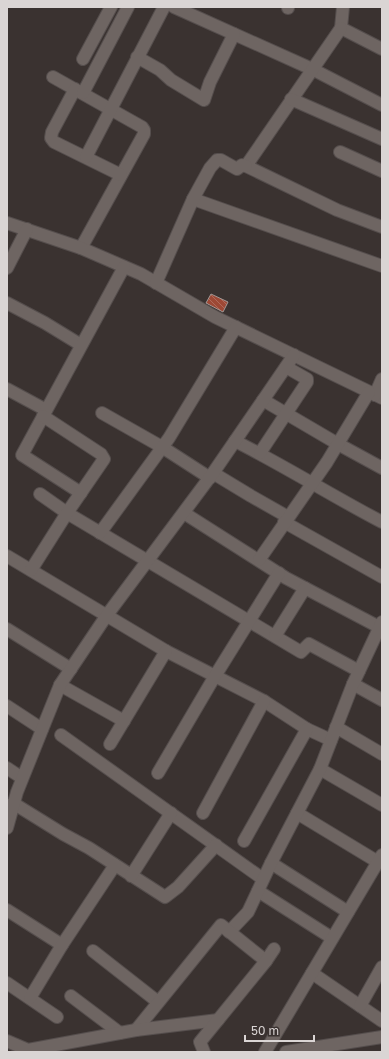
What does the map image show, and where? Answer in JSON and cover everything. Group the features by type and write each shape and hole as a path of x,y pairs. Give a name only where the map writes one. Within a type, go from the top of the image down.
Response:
{"street":[{"path":"83,59 111,7"},
{"path":"121,175 54,142 51,138 52,132 79,91 128,7"},
{"path":"86,157 164,7"},
{"path":"174,7 192,11 234,34 312,69 382,105"},
{"path":"246,166 341,28 343,7"},
{"path":"341,28 382,49"},
{"path":"137,57 160,70 171,80 204,100 210,82 234,34"},
{"path":"54,77 111,109 144,130 144,134 81,248"},
{"path":"291,99 382,139"},
{"path":"340,152 382,171"},
{"path":"156,283 193,199 210,168 218,160 221,160 237,169 242,165 246,166 337,210 382,227"},
{"path":"193,199 382,266"},
{"path":"7,223 81,248 141,274 216,317 375,395"},
{"path":"7,268 27,230"},
{"path":"81,493 22,455 124,267"},
{"path":"7,303 82,345"},
{"path":"100,533 162,447 236,327"},
{"path":"7,828 13,803 22,778 60,685 107,615 211,476 294,355"},
{"path":"260,453 308,380 286,367"},
{"path":"258,560 338,444 375,395 382,379"},
{"path":"7,389 45,413 104,456 103,462 66,513 31,570"},
{"path":"263,400 382,468"},
{"path":"102,413 211,476 251,496 382,577"},
{"path":"235,441 260,453 382,522"},
{"path":"40,494 66,513 301,652 309,644 359,671"},
{"path":"184,513 279,573 380,632 353,684 320,769 271,863 248,912 229,932"},
{"path":"7,556 166,650 264,701 307,729 331,740"},
{"path":"158,773 215,676 279,573"},
{"path":"275,636 305,588"},
{"path":"7,629 71,669"},
{"path":"110,744 166,650"},
{"path":"353,684 382,700"},
{"path":"60,685 124,721"},
{"path":"203,813 264,701"},
{"path":"7,706 42,729"},
{"path":"336,728 382,754"},
{"path":"244,841 307,729"},
{"path":"61,736 263,879"},
{"path":"7,768 22,778"},
{"path":"320,769 382,805"},
{"path":"13,803 63,834 89,848 165,897 178,887 216,845"},
{"path":"131,876 171,813"},
{"path":"265,1052 380,858 297,813"},
{"path":"271,863 348,912"},
{"path":"30,998 62,945 115,865"},
{"path":"258,891 332,938"},
{"path":"7,910 62,945"},
{"path":"136,1030 221,925 266,961"},
{"path":"204,1052 200,1042 266,961 274,949"},
{"path":"93,951 158,1002"},
{"path":"360,1006 382,967"},
{"path":"312,973 382,1020"},
{"path":"7,983 57,1017"},
{"path":"71,996 120,1033"},
{"path":"7,1041 28,1050 136,1030 218,1020"},
{"path":"286,1052 382,1037"}],"building":[{"path":"211,294 228,302 223,312 206,303"}]}
